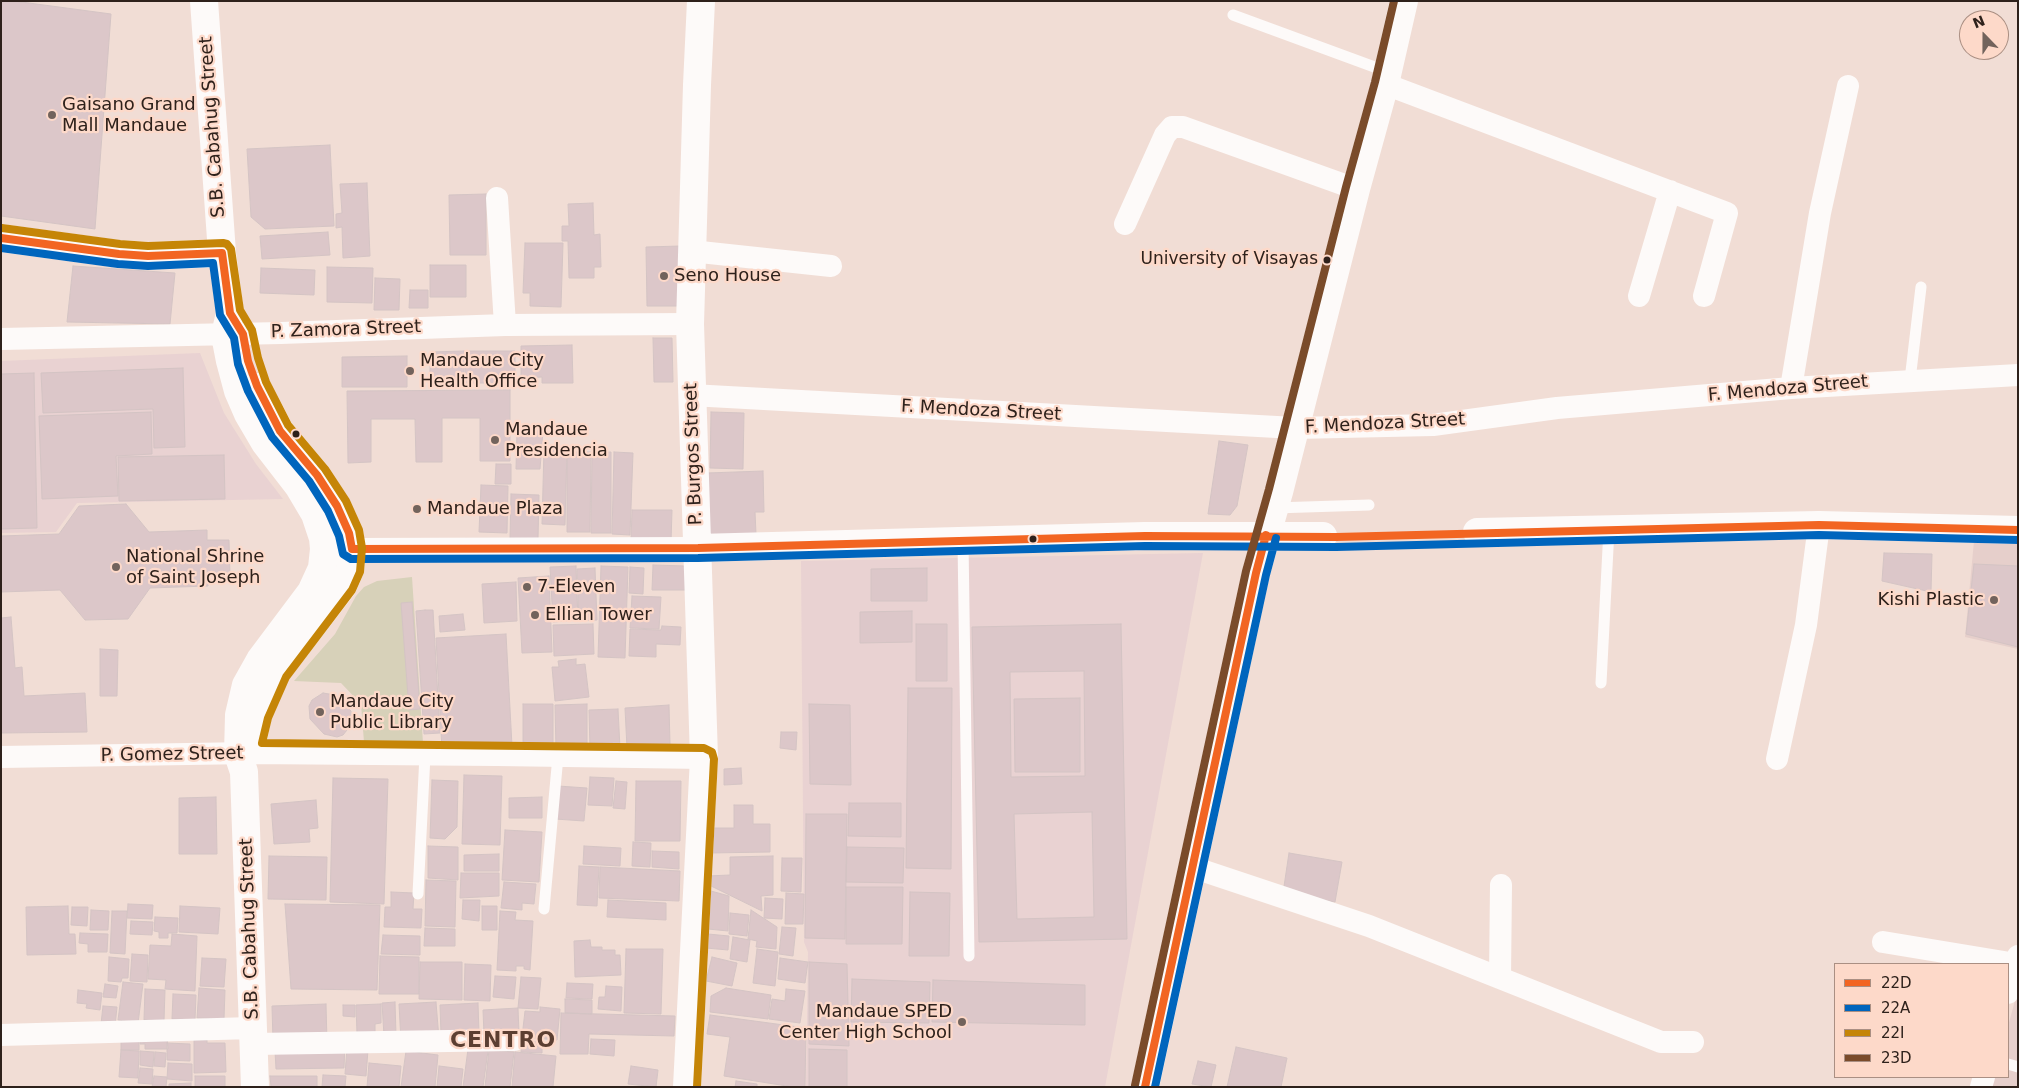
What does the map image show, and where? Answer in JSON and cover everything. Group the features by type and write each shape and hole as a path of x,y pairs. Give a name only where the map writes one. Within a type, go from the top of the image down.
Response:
{"main road":[{"name":"S.B. Cabahug Street","path":"204,1 222,253 233,327 266,406 318,496 344,520 352,549 350,570 343,586 277,672 258,715 244,760"},
{"name":"P. Burgos Street","path":"687,1087 704,758 690,324 701,1"},
{"path":"1145,1087 1256,573 1356,188 1387,78 1404,1"},
{"path":"1,238 138,255 222,253"},
{"name":"S.B. Cabahug Street","path":"255,1087 244,760 239,715 246,685 260,660 311,592 322,568 324,549 319,525 318,496"},
{"path":"1476,532 1819,525 2018,530"},
{"path":"698,548 1145,536 1323,536"},
{"path":"324,549 352,549"}],"street":[{"path":"1387,78 1727,213 1704,296"},
{"path":"1791,388 1820,213 1848,86"},
{"path":"1125,224 1165,135 1172,127 1184,127 1356,188"},
{"path":"1639,296 1670,191"},
{"path":"497,198 505,325"},
{"path":"692,251 831,266"},
{"name":"P. Zamora Street","path":"1,339 233,327 690,324"},
{"name":"F. Mendoza Street","path":"691,395 1295,428 1433,425 1557,408 1791,388 2018,374"},
{"path":"1777,760 1806,625 1819,525"},
{"path":"352,549 698,548"},
{"name":"P. Gomez Street","path":"1,757 244,760 498,751 558,756 704,758"},
{"path":"1192,867 1369,926 1661,1042 1694,1042"},
{"path":"1500,978 1501,885"},
{"path":"1883,942 2017,960 2012,989"},
{"path":"1,1035 514,1040"}],"lane":[{"path":"1233,15 1387,78"},
{"path":"1910,380 1921,287"},
{"path":"1274,508 1369,505"},
{"path":"1601,683 1609,529"},
{"path":"963,542 969,956"},
{"path":"418,894 425,755"},
{"path":"544,909 558,756"}],"shaded area":[{"path":"200,353 224,413 256,464 283,499 77,503 56,532 1,533 1,361"},
{"name":"Kishi Plastic","path":"1974,541 2018,541 2018,649 1965,637"},
{"path":"1203,553 1105,1087 806,1087 808,952 804,942 801,561"},
{"path":"412,577 423,743 364,742 361,704 341,683 294,681 335,634 356,596 364,587 377,581"},
{"path":"2018,990 2018,1087 1991,1087 1994,1078 2009,1078 2009,1022"}],"building":[{"name":"Gaisano Grand Mall Mandaue","path":"1,1 14,1 111,14 95,229 1,216"},
{"path":"330,145 334,226 265,229 251,217 247,149"},
{"path":"367,183 370,256 343,258 342,227 336,228 336,214 342,213 340,184"},
{"path":"486,194 486,255 450,255 449,195"},
{"path":"593,203 594,235 600,234 601,267 594,267 594,278 569,278 568,241 562,241 562,226 569,226 568,204"},
{"path":"328,232 330,255 262,259 260,236"},
{"path":"525,243 563,243 561,307 530,306 530,293 523,293"},
{"name":"Seno House","path":"681,246 682,306 647,306 646,247"},
{"path":"430,265 466,265 466,297 430,297"},
{"path":"73,266 175,273 170,324 67,322"},
{"path":"327,267 373,268 372,303 327,302"},
{"path":"261,268 315,270 314,295 260,293"},
{"path":"375,278 400,279 399,310 374,310"},
{"path":"410,290 428,290 428,308 409,308"},
{"path":"653,338 672,338 673,382 654,382"},
{"path":"572,345 573,383 542,383 542,377 521,378 521,346"},
{"path":"464,351 464,383 430,384 430,352"},
{"path":"465,351 515,351 515,383 465,383"},
{"path":"407,356 407,387 342,387 342,357"},
{"path":"183,368 185,447 154,448 153,409 43,413 41,373"},
{"path":"34,373 37,528 1,529 1,374"},
{"name":"Mandaue Presidencia","path":"510,390 510,461 480,461 480,418 442,418 442,462 416,462 415,419 371,419 371,462 348,463 347,391"},
{"path":"151,412 152,454 116,456 118,496 42,499 39,416"},
{"path":"711,412 744,413 743,469 710,468"},
{"path":"517,430 543,431 540,469 516,469"},
{"path":"1219,441 1248,445 1237,506 1230,515 1208,514"},
{"path":"544,449 567,450 565,525 542,524"},
{"path":"567,452 591,452 590,532 567,532"},
{"path":"592,452 611,452 611,533 591,533"},
{"path":"614,452 633,453 630,535 612,534"},
{"path":"224,455 225,499 119,501 118,457"},
{"path":"496,464 511,464 511,484 495,484"},
{"path":"763,471 764,512 755,512 756,534 708,536 707,473"},
{"path":"481,485 508,486 507,533 479,532"},
{"path":"511,494 539,495 538,539 510,539"},
{"name":"National Shrine of Saint Joseph","path":"126,504 149,532 207,530 207,540 229,540 230,576 208,576 208,586 150,588 128,619 85,620 60,590 1,592 1,536 59,534 79,506"},
{"path":"632,510 672,510 671,542 631,541"},
{"path":"1884,553 1932,554 1931,592 1882,581"},
{"name":"Kishi Plastic","path":"1974,564 2018,566 2018,647 1966,634"},
{"path":"653,565 686,566 685,590 652,590"},
{"path":"576,566 578,620 553,622 550,567"},
{"path":"601,566 628,567 625,658 598,657"},
{"path":"630,567 644,568 643,594 629,593"},
{"path":"595,568 597,620 579,621 577,569"},
{"path":"927,568 927,601 871,601 871,569"},
{"name":"Ellian Tower","path":"549,576 552,652 522,653 518,578"},
{"path":"516,582 517,621 484,623 482,584"},
{"path":"632,596 661,597 659,629 630,628"},
{"path":"412,602 420,709 409,710 401,603"},
{"path":"433,610 440,733 424,734 416,611"},
{"path":"912,611 912,642 860,643 860,612"},
{"path":"463,614 465,630 440,632 439,616"},
{"path":"11,617 15,668 22,667 24,696 85,693 87,732 1,733 1,618"},
{"path":"593,624 594,654 554,656 553,625"},
{"path":"916,624 947,624 947,681 916,681"},
{"path":"1121,624 1127,939 979,942 972,627","holes":["1084,671 1085,776 1011,777 1010,672","1092,812 1094,917 1017,919 1014,814"]},
{"path":"662,626 681,627 680,645 656,644 656,657 629,656 630,629 661,630"},
{"path":"506,634 512,746 442,750 436,638"},
{"path":"100,649 118,650 117,696 100,696"},
{"path":"576,659 576,665 585,664 589,697 555,701 552,667 559,667 558,661"},
{"path":"908,688 952,688 951,869 906,868"},
{"path":"323,693 335,695 351,711 351,725 343,735 337,737 324,734 310,719 309,706 312,700"},
{"path":"1080,698 1080,772 1015,772 1014,699"},
{"path":"523,704 553,704 553,744 523,744"},
{"path":"587,704 587,751 556,751 555,705"},
{"path":"809,704 850,705 851,785 810,784"},
{"path":"669,705 670,745 627,748 625,708"},
{"path":"618,709 620,748 590,749 589,710"},
{"path":"781,732 797,732 796,750 780,748"},
{"path":"741,768 742,784 724,785 724,769"},
{"path":"464,775 502,776 500,845 462,844"},
{"path":"590,777 614,778 612,806 588,805"},
{"path":"333,778 388,779 384,904 330,902"},
{"path":"432,780 458,781 457,827 445,839 430,838"},
{"path":"616,781 627,782 625,809 613,808"},
{"path":"636,781 681,781 680,841 635,841"},
{"path":"558,786 587,788 584,821 555,819"},
{"path":"216,797 217,854 179,854 179,798"},
{"path":"542,797 542,818 509,818 509,798"},
{"path":"316,800 318,828 309,829 310,842 274,844 271,804"},
{"path":"849,803 901,803 901,837 848,836"},
{"path":"734,805 753,805 753,824 770,824 770,852 709,853 709,828 734,828"},
{"path":"806,814 847,814 845,939 805,938"},
{"path":"505,830 542,832 539,882 502,880"},
{"path":"633,842 651,843 650,867 632,866"},
{"path":"428,846 458,847 458,880 428,878"},
{"path":"584,846 621,848 620,866 583,864"},
{"path":"847,847 904,848 903,883 846,882"},
{"path":"652,851 679,852 679,869 652,867"},
{"path":"1289,853 1342,862 1335,902 1283,893"},
{"path":"499,854 499,871 464,871 464,855"},
{"path":"269,856 327,857 326,900 268,899"},
{"path":"773,856 773,895 761,896 762,911 707,884 707,876 730,875 730,857"},
{"path":"782,858 802,858 801,892 781,891"},
{"path":"579,866 599,867 597,906 577,905"},
{"path":"600,867 680,871 679,901 599,898"},
{"path":"461,873 499,873 499,896 460,898"},
{"path":"426,880 456,881 455,927 425,926"},
{"path":"504,882 536,884 534,904 522,903 522,910 501,908"},
{"path":"846,887 903,887 902,944 846,944"},
{"path":"711,891 729,896 728,931 708,929"},
{"path":"391,892 414,893 413,909 422,909 421,928 384,927 385,907 391,907"},
{"path":"910,892 950,893 949,956 909,956"},
{"path":"786,893 804,894 803,924 785,924"},
{"path":"765,898 783,899 782,919 764,918"},
{"path":"463,900 480,900 479,921 462,919"},
{"path":"608,900 666,903 666,920 607,917"},
{"path":"128,904 153,905 152,919 127,918"},
{"path":"285,904 380,905 377,990 291,989"},
{"path":"68,906 69,934 75,934 76,954 27,955 26,907"},
{"path":"180,906 220,908 218,934 179,932"},
{"path":"482,906 497,906 497,930 482,930"},
{"path":"72,907 88,907 87,926 71,925"},
{"path":"91,910 109,911 108,930 90,930"},
{"path":"751,910 777,927 776,949 756,947 757,941 748,939"},
{"path":"112,911 127,911 125,954 110,953"},
{"path":"500,911 516,912 515,920 533,921 530,970 524,969 524,966 516,966 516,971 497,970"},
{"path":"730,913 749,915 747,936 729,934"},
{"path":"155,917 178,918 177,933 168,933 168,938 159,938 159,932 154,931"},
{"path":"131,921 153,922 152,935 130,934"},
{"path":"782,927 796,928 793,956 779,954"},
{"path":"425,928 455,929 455,946 424,946"},
{"path":"80,933 108,934 107,952 88,952 88,944 79,943"},
{"path":"172,934 197,936 195,991 165,989 166,980 148,979 150,945 171,946"},
{"path":"708,934 729,936 728,950 706,948"},
{"path":"383,935 420,936 420,955 381,954"},
{"path":"733,937 750,940 747,962 730,959"},
{"path":"590,940 591,947 602,947 602,950 615,950 615,955 620,955 621,975 575,977 574,941"},
{"path":"626,949 663,949 661,1014 624,1013"},
{"path":"757,949 778,952 775,986 753,983"},
{"path":"132,954 148,955 147,982 130,981"},
{"path":"380,956 419,957 419,994 379,994"},
{"path":"109,957 129,959 128,978 122,978 121,982 108,981"},
{"path":"712,957 737,963 732,986 706,981"},
{"path":"202,958 226,959 224,987 200,986"},
{"path":"780,958 808,962 805,983 778,979"},
{"path":"420,962 462,962 462,1000 419,999"},
{"path":"809,962 847,964 849,1046 809,1044"},
{"path":"465,964 491,965 490,1001 464,1000"},
{"path":"495,976 516,977 514,999 493,997"},
{"path":"521,977 541,978 538,1009 518,1008"},
{"path":"852,979 930,982 929,1023 851,1022"},
{"path":"933,980 1085,985 1085,1025 932,1022"},
{"path":"123,982 143,984 138,1023 118,1020"},
{"path":"567,983 593,984 592,999 566,998"},
{"path":"105,984 118,986 116,998 103,997"},
{"path":"606,986 622,987 621,1011 598,1009 599,997 605,997"},
{"path":"199,988 225,990 224,1019 197,1018"},
{"path":"726,988 771,995 768,1019 710,1012 711,996"},
{"path":"145,989 165,990 164,1021 144,1020"},
{"path":"786,989 805,991 800,1023 769,1019 772,999 785,1001"},
{"path":"78,990 102,993 100,1010 86,1008 87,1004 77,1003"},
{"path":"173,994 196,995 195,1020 172,1019"},
{"path":"565,999 592,1000 592,1014 565,1013"},
{"path":"395,1002 396,1035 384,1036 382,1003"},
{"path":"436,1002 439,1039 401,1041 399,1004"},
{"path":"478,1003 479,1033 441,1035 440,1005"},
{"path":"326,1004 327,1042 273,1042 272,1006"},
{"path":"381,1004 381,1023 375,1024 375,1034 357,1034 356,1005"},
{"path":"343,1005 355,1005 355,1017 343,1016"},
{"path":"103,1006 117,1007 115,1026 101,1024"},
{"path":"540,1007 560,1009 557,1040 522,1037 525,1011 540,1012"},
{"path":"518,1008 519,1033 484,1035 483,1010"},
{"path":"561,1013 675,1016 674,1036 589,1034 588,1054 560,1054"},
{"path":"710,1015 806,1028 805,1087 793,1087 724,1076 730,1037 707,1034"},
{"path":"140,1035 167,1035 168,1049 145,1049 145,1044 140,1044"},
{"path":"591,1039 615,1040 614,1056 590,1054"},
{"path":"194,1040 207,1040 207,1043 225,1043 226,1072 194,1073"},
{"path":"121,1041 139,1041 139,1050 121,1050"},
{"path":"522,1041 542,1042 542,1053 521,1052"},
{"path":"167,1043 190,1044 190,1061 167,1060"},
{"path":"345,1044 344,1068 276,1069 275,1051"},
{"path":"1236,1047 1287,1058 1281,1087 1227,1087"},
{"path":"347,1048 368,1050 366,1076 345,1074"},
{"path":"468,1049 488,1051 483,1087 463,1087"},
{"path":"809,1049 847,1050 847,1087 809,1087"},
{"path":"121,1050 139,1051 138,1078 119,1077"},
{"path":"489,1050 514,1052 510,1087 485,1087"},
{"path":"140,1051 154,1052 153,1067 140,1065"},
{"path":"406,1051 438,1055 435,1087 401,1087"},
{"path":"155,1052 166,1053 165,1067 154,1066"},
{"path":"515,1052 556,1056 553,1087 512,1087"},
{"path":"1198,1061 1216,1065 1211,1087 1192,1084"},
{"path":"168,1063 192,1064 192,1081 167,1079"},
{"path":"369,1063 401,1066 399,1087 367,1087"},
{"path":"439,1066 463,1069 461,1087 437,1087"},
{"path":"631,1066 658,1070 656,1087 628,1084"},
{"path":"140,1068 153,1069 152,1084 138,1083"},
{"path":"323,1075 346,1076 345,1087 322,1087"},
{"path":"154,1076 167,1077 166,1087 152,1087"},
{"path":"195,1076 225,1076 225,1087 195,1087"},
{"path":"270,1076 317,1076 317,1087 271,1087"},
{"path":"736,1081 757,1084 757,1087 735,1087"},
{"path":"191,1083 191,1087 169,1087 169,1084"}],"transit line":[{"name":"23D","path":"1135,1085 1246,571 1375,82 1394,1"},
{"name":"22I","path":"2,228 148,246 223,243 227,244 231,249 240,310 252,330 266,382 288,425 325,469 346,501 359,530 362,548 360,572 352,590 286,677 268,718 262,743 704,748 712,752 714,759 697,1087"},
{"name":"22D","path":"1,238 119,254 148,256 222,253 230,313 243,334 248,361 257,386 280,431 317,475 337,506 349,533 352,549 698,548 1145,536 1336,537 1819,525 2018,530"},
{"name":"22A","path":"1,248 118,264 148,266 213,263 220,315 234,338 238,364 248,391 272,437 309,481 328,511 339,536 343,554 351,559 698,558 1145,546 1336,547 1819,535 2018,540"},
{"name":"22D","path":"1145,1087 1256,573 1266,535"},
{"name":"22A","path":"1155,1087 1266,575 1276,538"}],"place":[{"name":"Gaisano Grand Mall Mandaue","path":"52,115"},
{"name":"University of Visayas","path":"1327,260"},
{"name":"Seno House","path":"664,276"},
{"name":"Mandaue City Health Office","path":"410,371"},
{"name":"Mandaue Presidencia","path":"495,440"},
{"name":"Mandaue Plaza","path":"417,509"},
{"name":"National Shrine of Saint Joseph","path":"116,567"},
{"name":"7-Eleven","path":"527,587"},
{"name":"Kishi Plastic","path":"1994,600"},
{"name":"Ellian Tower","path":"535,615"},
{"name":"Mandaue City Public Library","path":"320,712"},
{"name":"Mandaue SPED Center High School","path":"962,1022"}],"district":[{"name":"CENTRO","path":"503,1041"}]}
